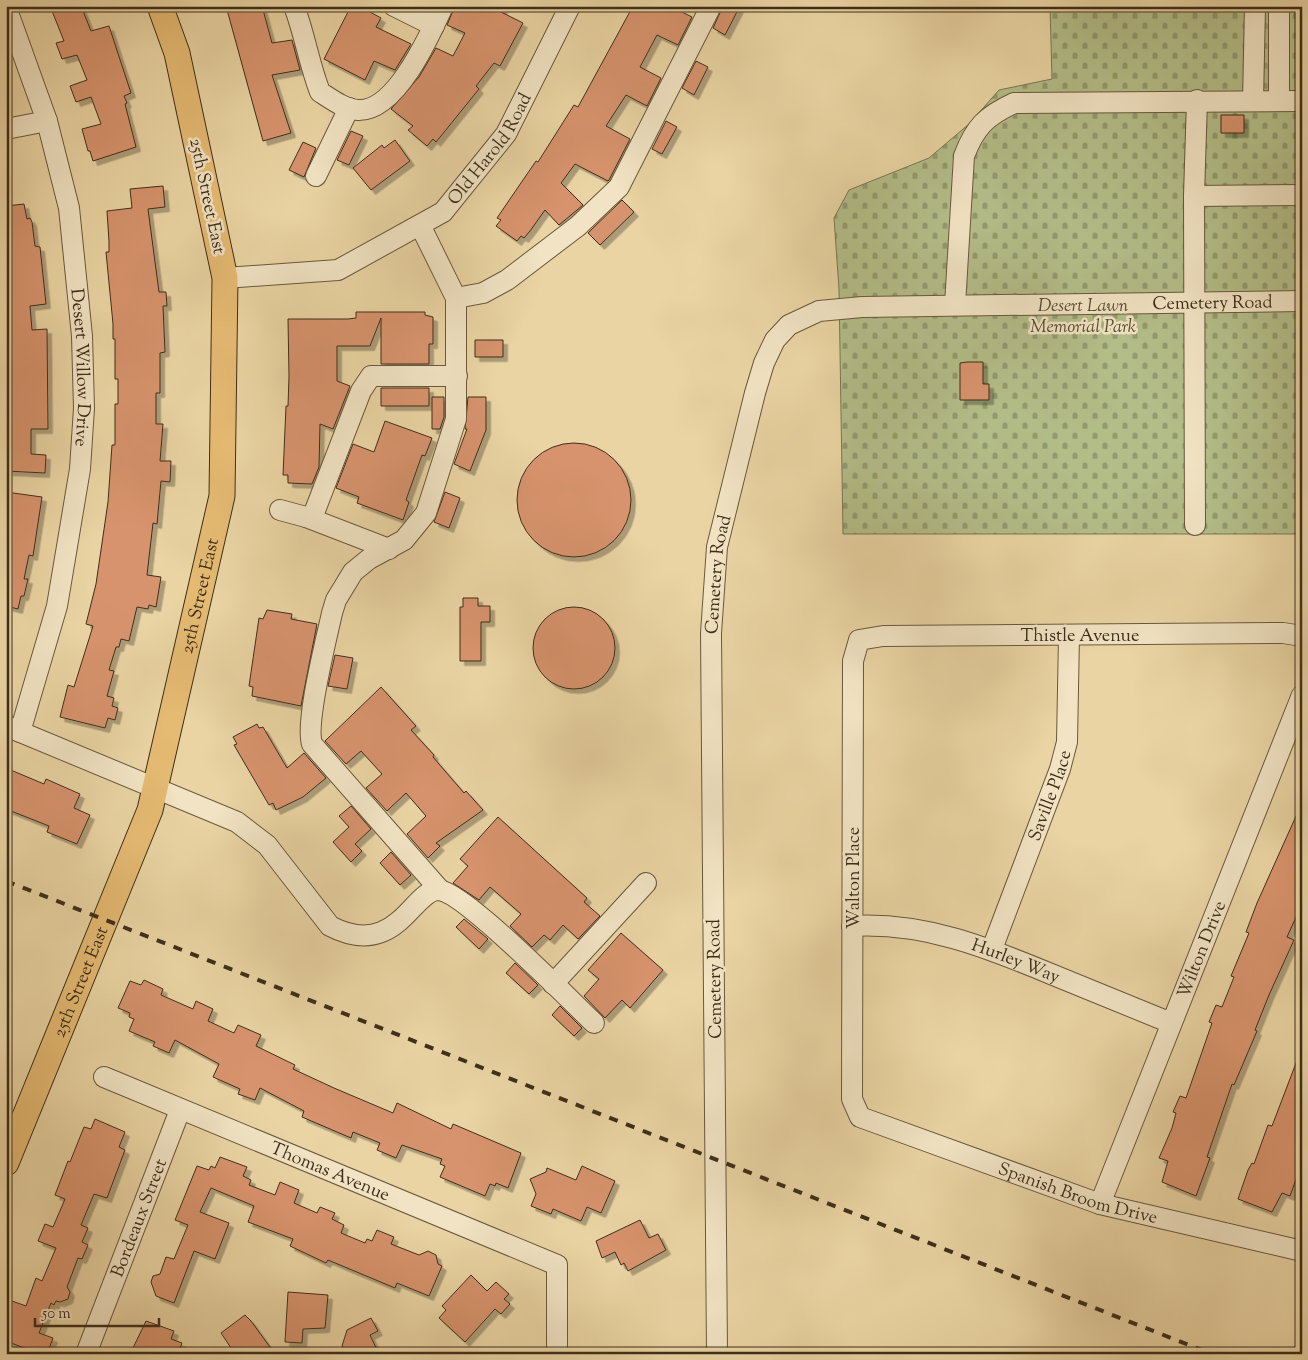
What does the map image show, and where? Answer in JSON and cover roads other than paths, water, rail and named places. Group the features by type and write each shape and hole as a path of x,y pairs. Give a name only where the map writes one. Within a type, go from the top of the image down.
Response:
{"main road":[{"name":"25th Street East","path":"6,1163 150,810 222,496 225,278 177,53 160,6"}],"street":[{"path":"295,6 304,34 310,66 320,92 349,108 360,110 373,107 387,98 425,46 443,6"},
{"path":"394,6 434,26"},
{"path":"456,298 483,293 507,280 578,226 619,188 711,6"},
{"path":"1253,101 1255,6"},
{"path":"1279,6 1279,101"},
{"name":"Desert Willow Drive","path":"6,7 47,120 69,208 82,336 84,408 80,469 57,606 13,729"},
{"name":"Old Harold Road","path":"225,278 338,270 443,212 506,134 566,8"},
{"path":"1195,525 1194,196 1197,100"},
{"path":"955,305 964,156 972,137 990,114 1014,103 1197,100 1302,101"},
{"path":"316,176 349,108"},
{"path":"6,129 47,120"},
{"path":"1194,196 1302,195"},
{"path":"420,225 456,298 456,419 426,513 404,540 369,559 353,572 336,600 316,692 310,738 312,744 440,890 451,894 475,910 594,1023"},
{"name":"Cemetery Road","path":"717,1354 711,632 717,548 755,393 775,340 789,325 819,311 862,307 1302,301"},
{"path":"306,517 312,516 314,513 361,391 370,376 457,376"},
{"path":"280,510 306,517 389,549"},
{"name":"Thistle Avenue","path":"859,640 883,636 1283,633 1302,636"},
{"name":"Saville Place","path":"992,949 1060,769 1067,742 1069,635"},
{"name":"Walton Place","path":"859,640 853,661 852,1099 860,1117"},
{"name":"Wilton Drive","path":"1100,1204 1302,696"},
{"path":"13,729 237,822 267,845 330,926 343,933 369,935 382,932 398,924 429,892 440,890"},
{"path":"553,984 646,883"},
{"name":"Hurley Way","path":"852,926 878,924 922,929 992,949 1171,1023"},
{"name":"Thomas Avenue","path":"104,1077 557,1265 557,1354"},
{"name":"Bordeaux Street","path":"86,1354 180,1110"},
{"name":"Spanish Broom Drive","path":"860,1117 1100,1204 1302,1251"}],"railway":[{"path":"6,881 1212,1354"}],"park label":[{"name":"Desert Lawn Memorial Park","path":"1083,315"}]}
